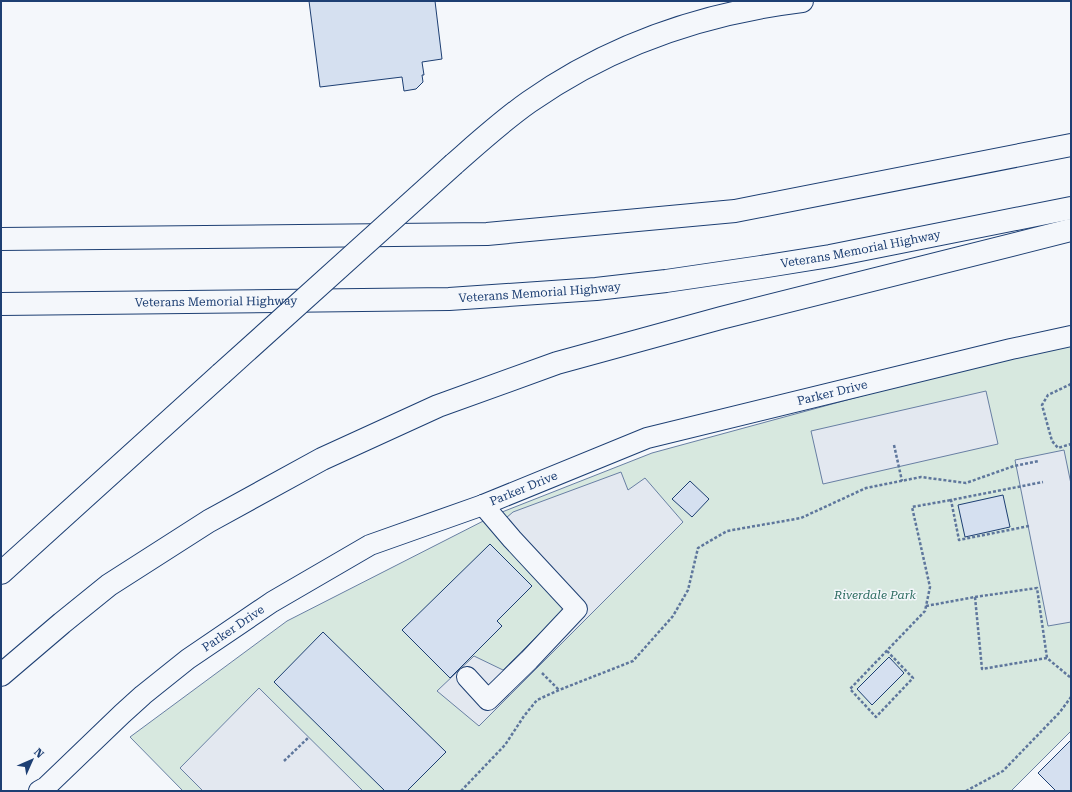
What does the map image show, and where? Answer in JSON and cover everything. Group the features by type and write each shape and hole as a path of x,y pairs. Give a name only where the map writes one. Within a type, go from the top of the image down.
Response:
{"highway":[{"path":"1,573 454,164 528,102 555,85 614,53 663,34 707,19 772,5 802,1"},
{"path":"1,239 487,234 735,211 1071,145"},
{"name":"Veterans Memorial Highway","path":"1,304 449,299 596,289 761,268 830,256 1071,208"},
{"path":"1,674 62,622 109,585 209,521 322,459 438,406 564,361 728,316 1071,230"}],"street":[{"name":"Parker Drive","path":"43,790 103,730 142,695 188,660 272,602 370,545 483,505 648,438 1011,349 1071,336"},
{"path":"467,677 488,700 529,660 576,608 512,539 483,505"}],"path":[{"path":"1071,384 1048,395 1042,405 1052,441 1058,448 1071,444"},
{"path":"894,445 902,481"},
{"path":"461,791 505,745 524,716 537,700 559,690 633,662 673,616 688,590 698,548 727,531 801,518 866,488 921,477 966,483 1014,466 1040,460"},
{"path":"887,651 913,678 876,717 850,689 925,611 930,587 912,507 1043,482"},
{"path":"951,500 959,540 1028,526"},
{"path":"926,606 974,597 1037,588 1047,658 1071,678"},
{"path":"974,597 982,669 1047,658"},
{"path":"542,673 559,690"},
{"path":"966,791 1003,771 1060,712 1071,697"},
{"path":"284,761 308,738"}],"green space":[{"name":"Riverdale Park","path":"1071,339 1071,731 1011,791 183,791 130,737 287,621 497,514 652,453"}],"shaded area":[{"path":"986,391 998,444 823,484 811,431"},
{"path":"1064,450 1071,484 1071,622 1048,626 1015,460"},
{"path":"621,472 628,490 645,478 683,522 479,726 437,691 474,656 503,670 564,609 492,530 513,512"},
{"path":"259,688 363,791 203,791 180,768"}],"building":[{"path":"309,1 435,1 442,59 422,62 424,75 422,75 423,82 416,89 404,91 402,77 320,87"},
{"path":"690,481 709,499 692,517 672,499"},
{"path":"1003,495 1010,527 965,537 958,505"},
{"path":"490,544 532,586 497,621 502,626 450,678 402,630"},
{"path":"323,632 446,752 407,791 385,791 274,682"},
{"path":"889,657 904,673 872,705 857,689"},
{"path":"1071,740 1071,791 1056,791 1038,773"}]}
